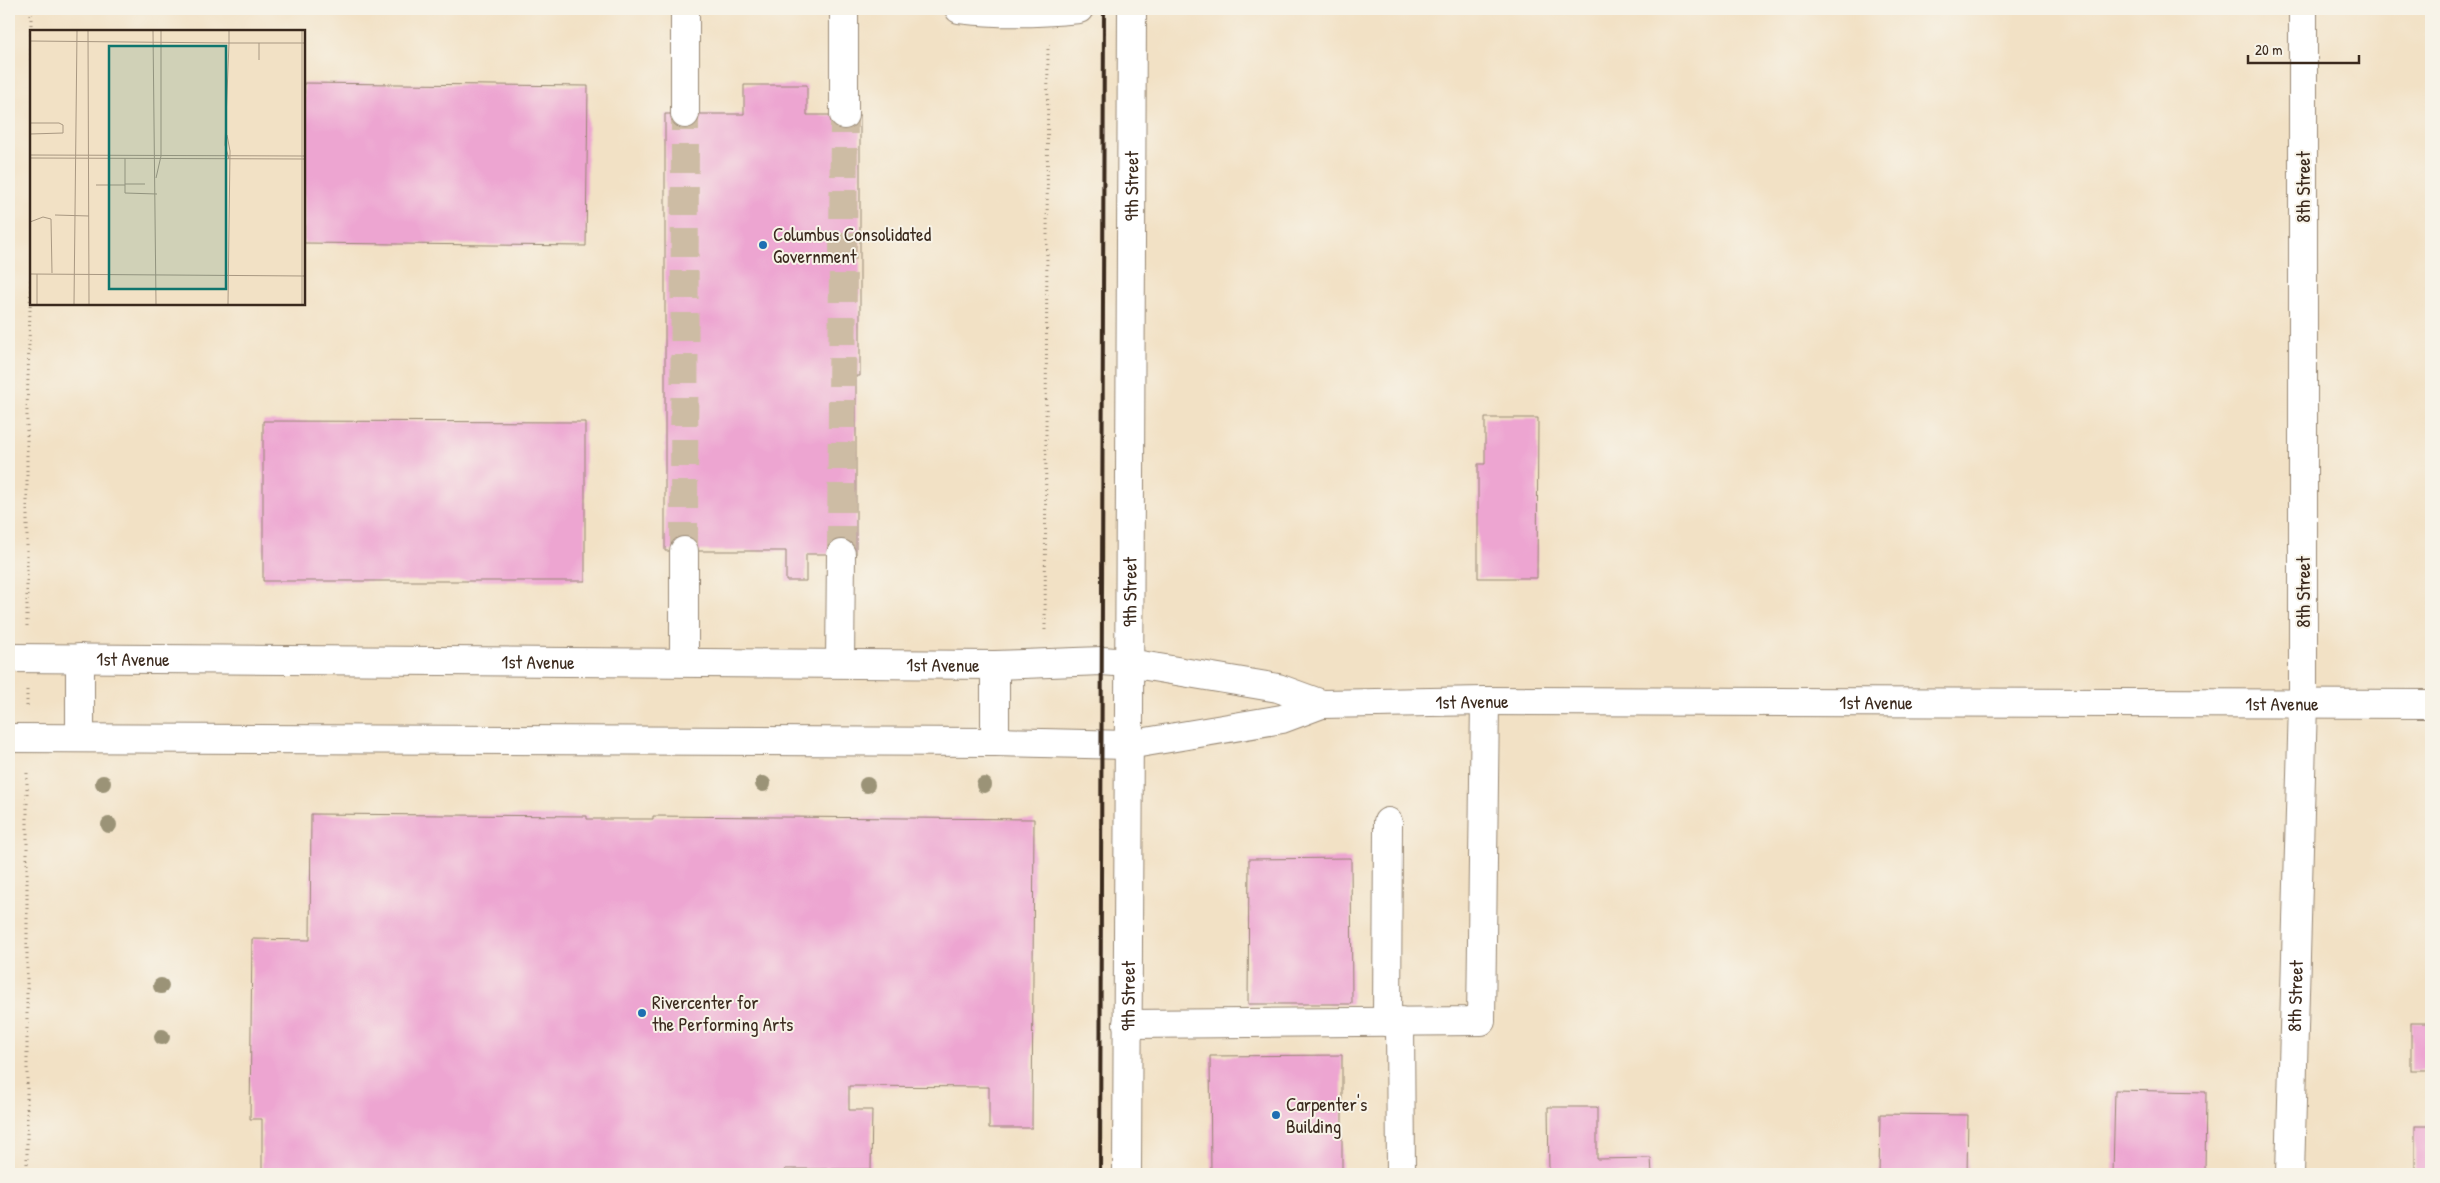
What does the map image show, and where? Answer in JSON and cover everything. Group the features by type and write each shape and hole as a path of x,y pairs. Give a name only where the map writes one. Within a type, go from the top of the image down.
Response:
{"street":[{"path":"685,9 685,114"},
{"path":"844,9 844,115"},
{"path":"959,9 989,13 1048,12 1079,9"},
{"name":"9th Street","path":"1127,1174 1132,9"},
{"name":"8th Street","path":"2290,1174 2303,703 2303,9"},
{"path":"684,551 684,662"},
{"path":"840,664 841,554"},
{"name":"1st Avenue","path":"9,658 840,664 996,664 1102,661 1278,688 1322,704"},
{"name":"1st Avenue","path":"80,658 80,738"},
{"name":"1st Avenue","path":"995,742 996,664"},
{"path":"1127,1024 1482,1021 1485,701"},
{"name":"1st Avenue","path":"9,738 995,742 1128,745 1282,719 1322,704 1485,701 2431,704"},
{"path":"1388,822 1393,1022 1400,1174"}],"path":[{"path":"31,9 31,30"},
{"path":"1044,663 1048,12"}],"building":[{"path":"305,83 588,86 586,246 305,243"},
{"name":"Columbus Consolidated Government","path":"744,85 807,85 807,115 860,115 860,376 856,376 856,554 806,554 806,581 786,581 786,551 665,551 665,114 744,114"},
{"path":"1485,418 1538,418 1537,578 1478,578 1478,464 1485,464"},
{"path":"263,421 585,422 585,581 263,581"},
{"name":"Rivercenter for the Performing Arts","path":"311,814 587,816 587,819 653,819 653,816 1034,819 1032,1128 989,1128 989,1087 849,1086 849,1110 872,1110 871,1169 785,1169 785,1174 262,1174 262,1119 250,1119 252,939 310,940"},
{"path":"1351,858 1352,1004 1248,1004 1249,859"},
{"path":"2411,1023 2431,1023 2431,1070 2411,1070"},
{"name":"Carpenter's Building","path":"1342,1055 1342,1174 1211,1174 1210,1056"},
{"path":"2115,1090 2206,1092 2205,1174 2113,1174"},
{"path":"1548,1107 1597,1107 1597,1159 1651,1158 1652,1174 1533,1174 1549,1172"},
{"path":"1880,1114 1968,1115 1967,1174 1879,1174"},
{"path":"2415,1126 2431,1126 2431,1174 2415,1174"}],"tunnel":[{"path":"684,551 685,114"},
{"path":"841,554 844,115"}],"railway":[{"path":"1100,1174 1104,9"}],"place":[{"name":"Columbus Consolidated Government","path":"763,245"},
{"name":"Rivercenter for the Performing Arts","path":"642,1013"},
{"name":"Carpenter's Building","path":"1276,1115"}]}
